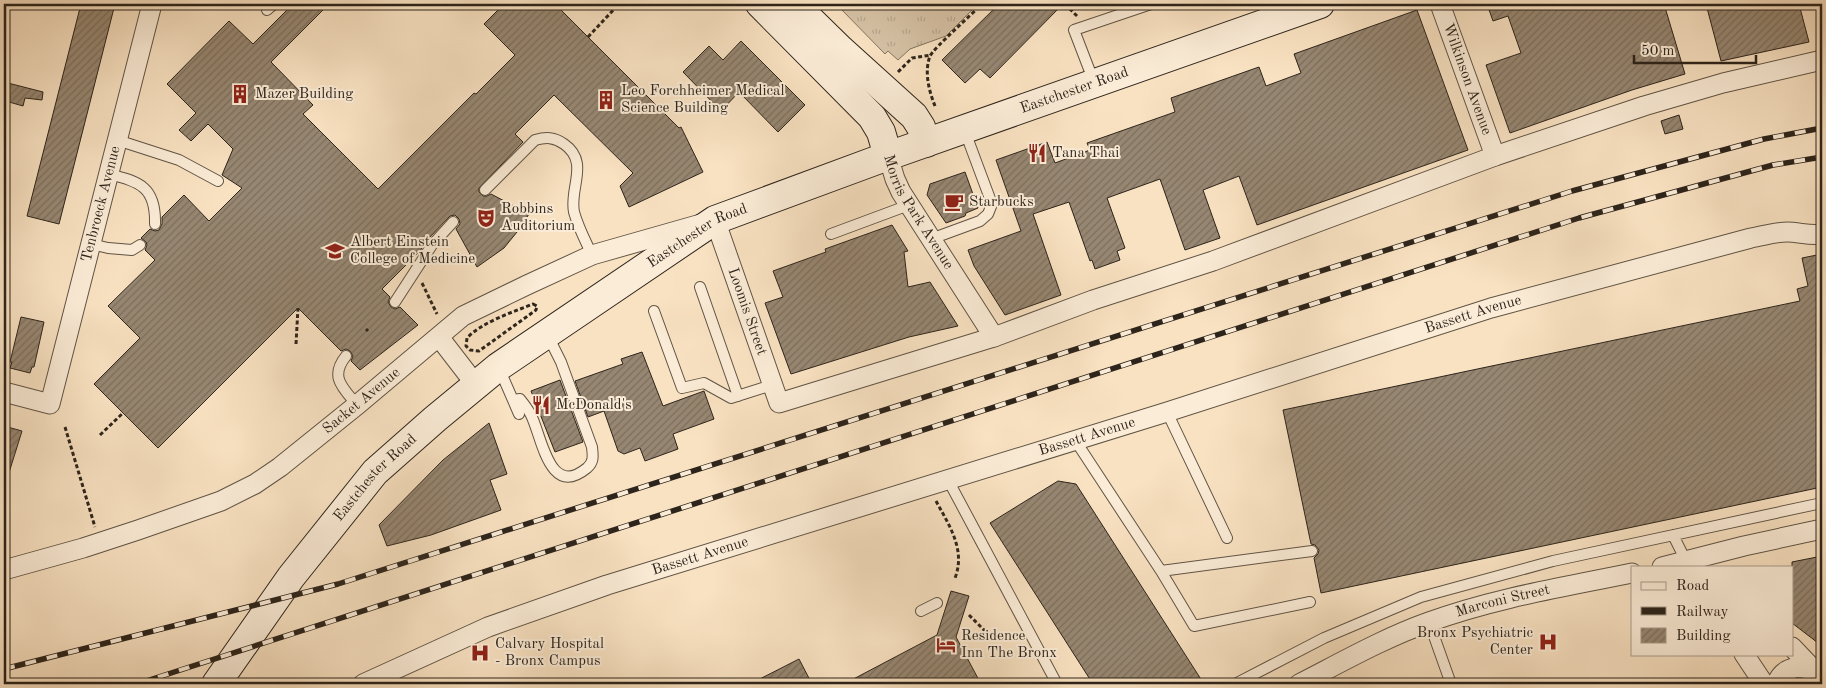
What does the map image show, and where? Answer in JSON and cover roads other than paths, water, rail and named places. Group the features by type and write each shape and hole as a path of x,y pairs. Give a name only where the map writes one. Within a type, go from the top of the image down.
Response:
{"main road":[{"name":"Morris Park Avenue","path":"760,4 872,117 881,132 888,156"},
{"path":"794,4 841,50 914,116 921,127 926,143"},
{"name":"Eastchester Road","path":"216,684 291,577 375,472 435,418 498,367 715,220 888,156 1320,4"}],"street":[{"name":"Tenbroeck Avenue","path":"4,392 50,404 152,4"},
{"name":"Wilkinson Avenue","path":"1440,4 1495,156"},
{"path":"994,337 1093,300 1213,261 1495,156 1644,106 1723,83 1822,60"},
{"name":"Morris Park Avenue","path":"888,156 895,179 910,205 994,337"},
{"name":"Loomis Street","path":"715,220 779,403 994,337"},
{"name":"Sacket Avenue","path":"4,570 84,548 221,501 255,484 280,467 467,314 592,255 715,220"},
{"name":"Bassett Avenue","path":"363,684 488,627 607,585 947,478 1167,412 1491,308 1751,238 1783,232 1800,232 1812,235 1822,234"},
{"path":"439,337 476,385"},
{"path":"1671,566 1723,560 1822,529"},
{"name":"Marconi Street","path":"1299,684 1378,643 1430,622 1512,598 1631,573"},
{"path":"1794,649 1819,673"},
{"path":"1745,656 1764,684"},
{"path":"1776,684 1792,668 1799,667 1819,673"}],"lane":[{"path":"1094,83 1074,30 1151,4"},
{"path":"931,239 980,221 988,214 992,204 964,129"},
{"path":"484,190 535,140 546,137 558,139 573,152 578,164 578,177 573,194 574,212 592,255"},
{"path":"117,140 179,160 218,181"},
{"path":"109,174 140,184 149,193 155,213 155,224"},
{"path":"831,234 910,205"},
{"path":"395,302 432,245 452,222"},
{"path":"91,244 132,250 140,245"},
{"path":"700,286 738,396"},
{"path":"654,311 682,388 704,383 731,398 772,385"},
{"path":"513,400 520,399 531,415 546,455 556,472 569,476 578,474 590,465 594,456 592,447 561,362 548,334"},
{"path":"346,356 339,365 337,374 341,385 357,405"},
{"path":"498,367 519,414"},
{"path":"1167,412 1227,538"},
{"path":"1075,440 1161,571 1194,626 1310,602"},
{"path":"947,478 1057,684"},
{"path":"1235,684 1324,638 1421,597 1554,561 1822,504"},
{"path":"1673,535 1688,564"},
{"path":"1161,571 1312,551"},
{"path":"921,611 936,602"},
{"path":"1430,622 1451,684"}],"railway":[{"path":"4,669 338,584 1572,191 1764,139 1822,128"},
{"path":"137,684 1579,218 1773,165 1822,157"}],"place":[{"name":"Mazer Building","path":"240,94"},
{"name":"Leo Forchheimer Medical Science Building","path":"606,100"},
{"name":"Tana Thai","path":"1037,153"},
{"name":"Starbucks","path":"954,202"},
{"name":"Robbins Auditorium","path":"486,218"},
{"name":"Albert Einstein College of Medicine","path":"335,251"},
{"name":"McDonald's","path":"541,405"},
{"name":"Bronx Psychiatric Center","path":"1548,642"},
{"name":"Residence Inn The Bronx","path":"946,645"},
{"name":"Calvary Hospital - Bronx Campus","path":"480,653"}]}
